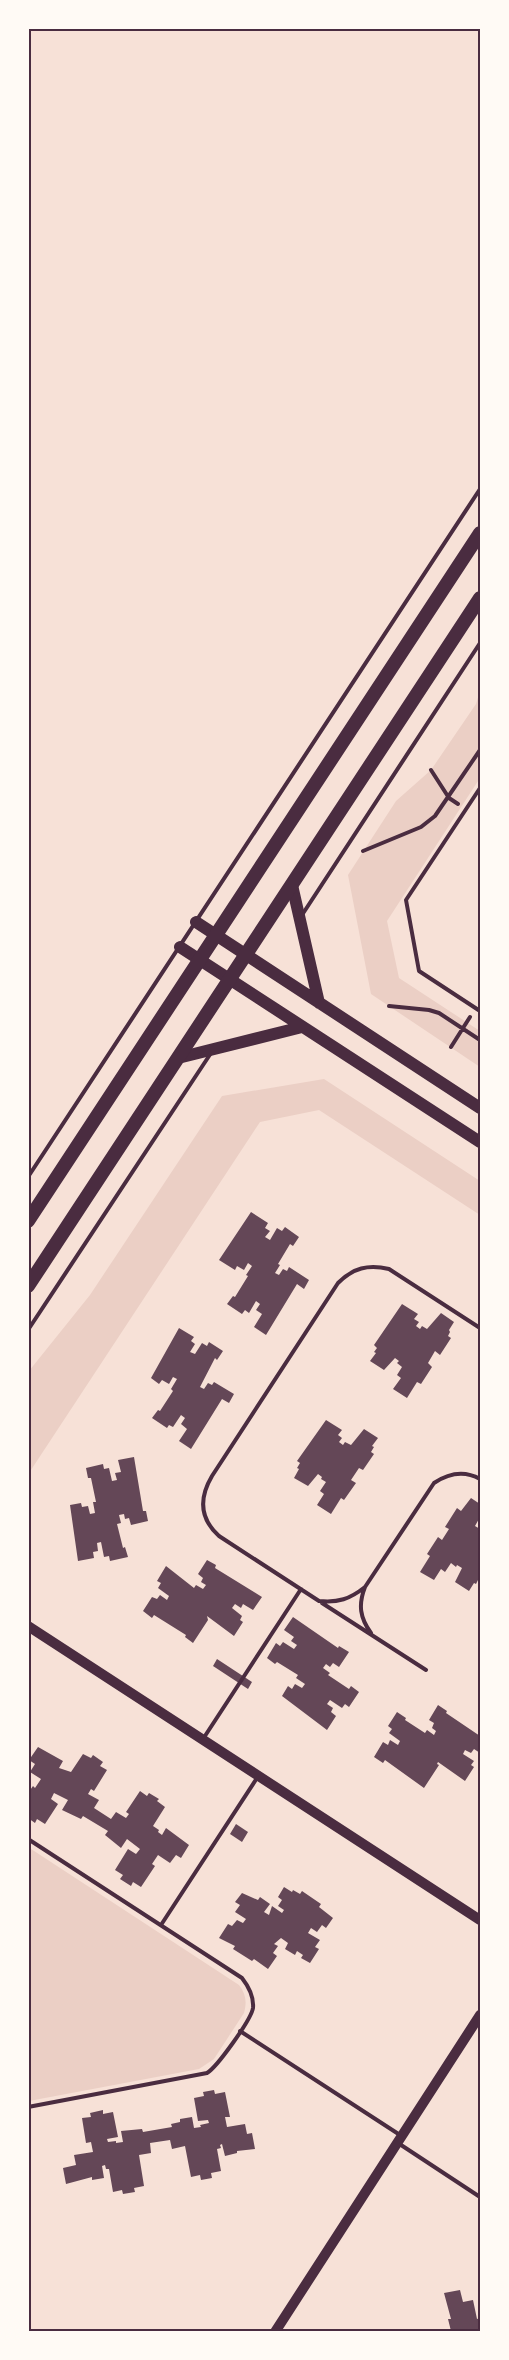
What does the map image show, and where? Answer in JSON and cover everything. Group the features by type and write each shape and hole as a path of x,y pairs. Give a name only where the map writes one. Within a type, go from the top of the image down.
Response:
{"highway":[{"path":"28,1221 480,533"},
{"path":"28,1286 480,598"}],"main road":[{"path":"292,885 319,1003"},
{"path":"196,922 480,1108"},
{"path":"180,947 480,1142"},
{"path":"178,1058 302,1027"}],"street":[{"path":"28,1626 480,1920"},
{"path":"275,2331 480,2015"}],"lane":[{"path":"28,1178 480,489"},
{"path":"300,919 480,643"},
{"path":"480,788 406,900 419,971 480,1011"},
{"path":"28,1330 214,1049"},
{"path":"426,1670 219,1536 205,1519 203,1493 338,1284 354,1270 372,1266 389,1269 480,1328"},
{"path":"373,1636 363,1620 361,1597 365,1587 434,1483 452,1473 462,1473 480,1479"},
{"path":"319,1601 342,1601 365,1587"},
{"path":"202,1739 301,1589"},
{"path":"161,1925 258,1776"},
{"path":"28,1839 237,1975 248,1986 253,2008 218,2064 203,2074 28,2107"},
{"path":"240,2031 400,2139 480,2197"}],"path":[{"path":"363,851 422,827 435,816 480,750"},
{"path":"431,770 449,798 466,809"},
{"path":"389,1006 439,1013 480,1040"},
{"path":"451,1047 476,1008"}],"shaded area":[{"path":"480,691 480,778 387,921 399,978 480,1031 480,1067 371,994 348,875 396,801 431,770 476,704"},
{"path":"324,1079 480,1181 480,1215 319,1110 260,1122 29,1473 29,1371 90,1295 222,1096"},
{"path":"28,1847 239,1985 245,1998 244,2013 214,2059 199,2069 29,2101"}],"building":[{"path":"251,1212 268,1223 265,1228 270,1231 265,1237 270,1240 277,1228 282,1231 285,1227 299,1237 293,1246 290,1244 275,1273 279,1275 283,1269 287,1271 289,1267 309,1280 304,1289 297,1284 266,1335 254,1327 262,1314 256,1310 260,1304 256,1301 249,1313 245,1310 242,1314 227,1304 233,1296 235,1297 252,1266 248,1263 244,1270 237,1266 235,1270 219,1260"},
{"path":"402,1304 418,1314 414,1319 419,1322 416,1326 420,1329 422,1326 427,1329 441,1313 454,1322 449,1330 448,1336 451,1338 440,1355 435,1351 428,1363 432,1367 421,1384 417,1382 407,1398 393,1389 401,1378 397,1375 402,1367 397,1363 399,1361 395,1358 384,1370 370,1361 376,1353 374,1352 377,1348 374,1345"},
{"path":"179,1328 194,1337 191,1341 195,1344 190,1352 195,1354 202,1343 207,1346 209,1342 223,1351 217,1360 215,1358 200,1387 204,1389 208,1383 212,1385 214,1382 234,1394 229,1403 222,1399 191,1449 179,1441 187,1429 181,1424 185,1418 181,1415 173,1427 169,1425 167,1428 152,1418 158,1410 160,1411 173,1391 171,1389 177,1379 173,1377 169,1384 162,1380 159,1384 151,1378"},
{"path":"326,1420 342,1430 338,1435 342,1438 339,1442 343,1445 345,1442 351,1445 364,1429 378,1438 372,1446 374,1447 371,1452 374,1454 363,1470 359,1468 351,1480 356,1483 344,1500 341,1498 331,1514 317,1505 324,1494 320,1491 326,1482 321,1479 322,1477 318,1474 308,1486 294,1478 299,1469 297,1468 300,1463 297,1461"},
{"path":"134,1457 143,1511 146,1511 148,1521 131,1525 129,1518 125,1519 124,1514 119,1515 121,1523 117,1524 123,1548 125,1547 128,1557 110,1561 109,1556 104,1557 101,1542 97,1543 98,1551 93,1552 94,1558 78,1561 70,1505 81,1503 82,1507 88,1506 90,1514 95,1513 93,1502 96,1502 91,1478 88,1478 86,1468 103,1464 104,1469 109,1468 112,1481 117,1480 115,1473 121,1472 118,1460"},
{"path":"471,1498 480,1504 480,1517 475,1526 480,1529 480,1582 478,1580 476,1584 474,1583 469,1591 455,1582 462,1568 457,1565 456,1567 451,1563 445,1572 441,1569 434,1580 420,1572 430,1556 427,1554 438,1537 442,1540 449,1529 445,1527 457,1508 461,1511"},
{"path":"207,1560 216,1565 215,1568 262,1597 253,1610 243,1604 241,1608 235,1604 232,1608 242,1616 240,1620 243,1622 234,1636 207,1616 208,1620 193,1643 185,1637 186,1635 154,1615 152,1618 143,1611 152,1597 157,1599 160,1595 167,1600 169,1596 158,1588 161,1583 157,1581 166,1566 194,1588 196,1585 203,1589 206,1585 201,1582 203,1578 198,1574"},
{"path":"293,1617 338,1648 339,1646 349,1652 339,1667 333,1663 330,1667 326,1664 323,1668 330,1673 328,1675 349,1689 351,1686 359,1692 349,1707 345,1704 342,1708 330,1700 327,1704 333,1708 331,1712 336,1716 327,1730 282,1696 288,1686 292,1689 295,1684 302,1688 305,1684 296,1678 298,1675 267,1658 276,1643 280,1646 283,1642 294,1649 297,1645 291,1641 294,1637 284,1630"},
{"path":"217,1659 252,1682 248,1689 213,1666"},
{"path":"438,1705 480,1736 480,1753 474,1749 471,1753 465,1750 463,1754 474,1761 471,1765 474,1767 465,1781 438,1762 439,1765 424,1788 385,1760 383,1763 374,1757 383,1742 388,1745 390,1740 398,1745 400,1741 389,1733 392,1729 388,1726 397,1712 425,1733 427,1730 434,1735 436,1731 432,1728 434,1723 429,1720"},
{"path":"38,1747 63,1761 59,1768 71,1772 83,1754 91,1758 93,1755 103,1762 100,1766 107,1770 94,1791 91,1789 88,1794 99,1800 94,1808 111,1819 116,1812 126,1818 129,1814 126,1812 140,1791 147,1796 149,1793 159,1799 157,1801 165,1807 153,1826 162,1835 166,1828 189,1845 181,1858 176,1855 170,1863 158,1855 152,1864 155,1866 141,1887 133,1882 131,1886 120,1879 123,1875 115,1870 128,1849 136,1854 140,1849 127,1839 121,1848 105,1835 108,1831 83,1816 81,1819 62,1810 68,1800 54,1793 51,1799 58,1804 45,1824 37,1819 35,1823 28,1818 28,1793 41,1779 30,1772 35,1764 29,1760"},
{"path":"236,1824 248,1832 242,1842 230,1834"},
{"path":"284,1887 300,1894 302,1891 321,1904 319,1907 333,1918 326,1928 322,1925 317,1932 311,1928 308,1933 320,1940 315,1947 319,1949 310,1963 301,1958 303,1955 297,1951 295,1955 285,1949 288,1943 281,1938 274,1944 278,1946 273,1953 277,1956 268,1969 233,1949 235,1946 219,1938 228,1924 232,1926 237,1920 243,1923 246,1919 235,1912 240,1905 235,1902 242,1893 258,1900 260,1897 270,1904 264,1912 269,1915 272,1906 282,1913 284,1910 278,1906 282,1900 278,1897"},
{"path":"214,2090 215,2094 225,2092 230,2117 225,2117 227,2127 245,2124 247,2134 252,2133 255,2149 237,2151 237,2153 225,2156 222,2144 220,2145 221,2148 217,2149 221,2171 211,2173 212,2178 201,2180 200,2175 191,2177 185,2146 172,2149 170,2140 150,2143 151,2153 139,2155 144,2186 134,2188 135,2192 123,2194 122,2190 113,2192 109,2169 106,2169 105,2165 102,2166 104,2178 92,2180 92,2177 66,2184 63,2168 76,2165 74,2155 93,2152 91,2142 86,2143 82,2118 91,2117 90,2113 103,2110 103,2114 113,2112 118,2137 107,2139 108,2142 116,2141 116,2143 123,2142 121,2131 142,2129 143,2132 172,2127 171,2124 180,2122 180,2119 192,2117 194,2128 201,2127 200,2125 209,2123 208,2120 198,2121 194,2098 204,2096 203,2092"},
{"path":"460,2290 463,2302 473,2300 477,2319 480,2318 480,2332 464,2332 463,2329 451,2331 448,2319 451,2319 444,2293"}]}
